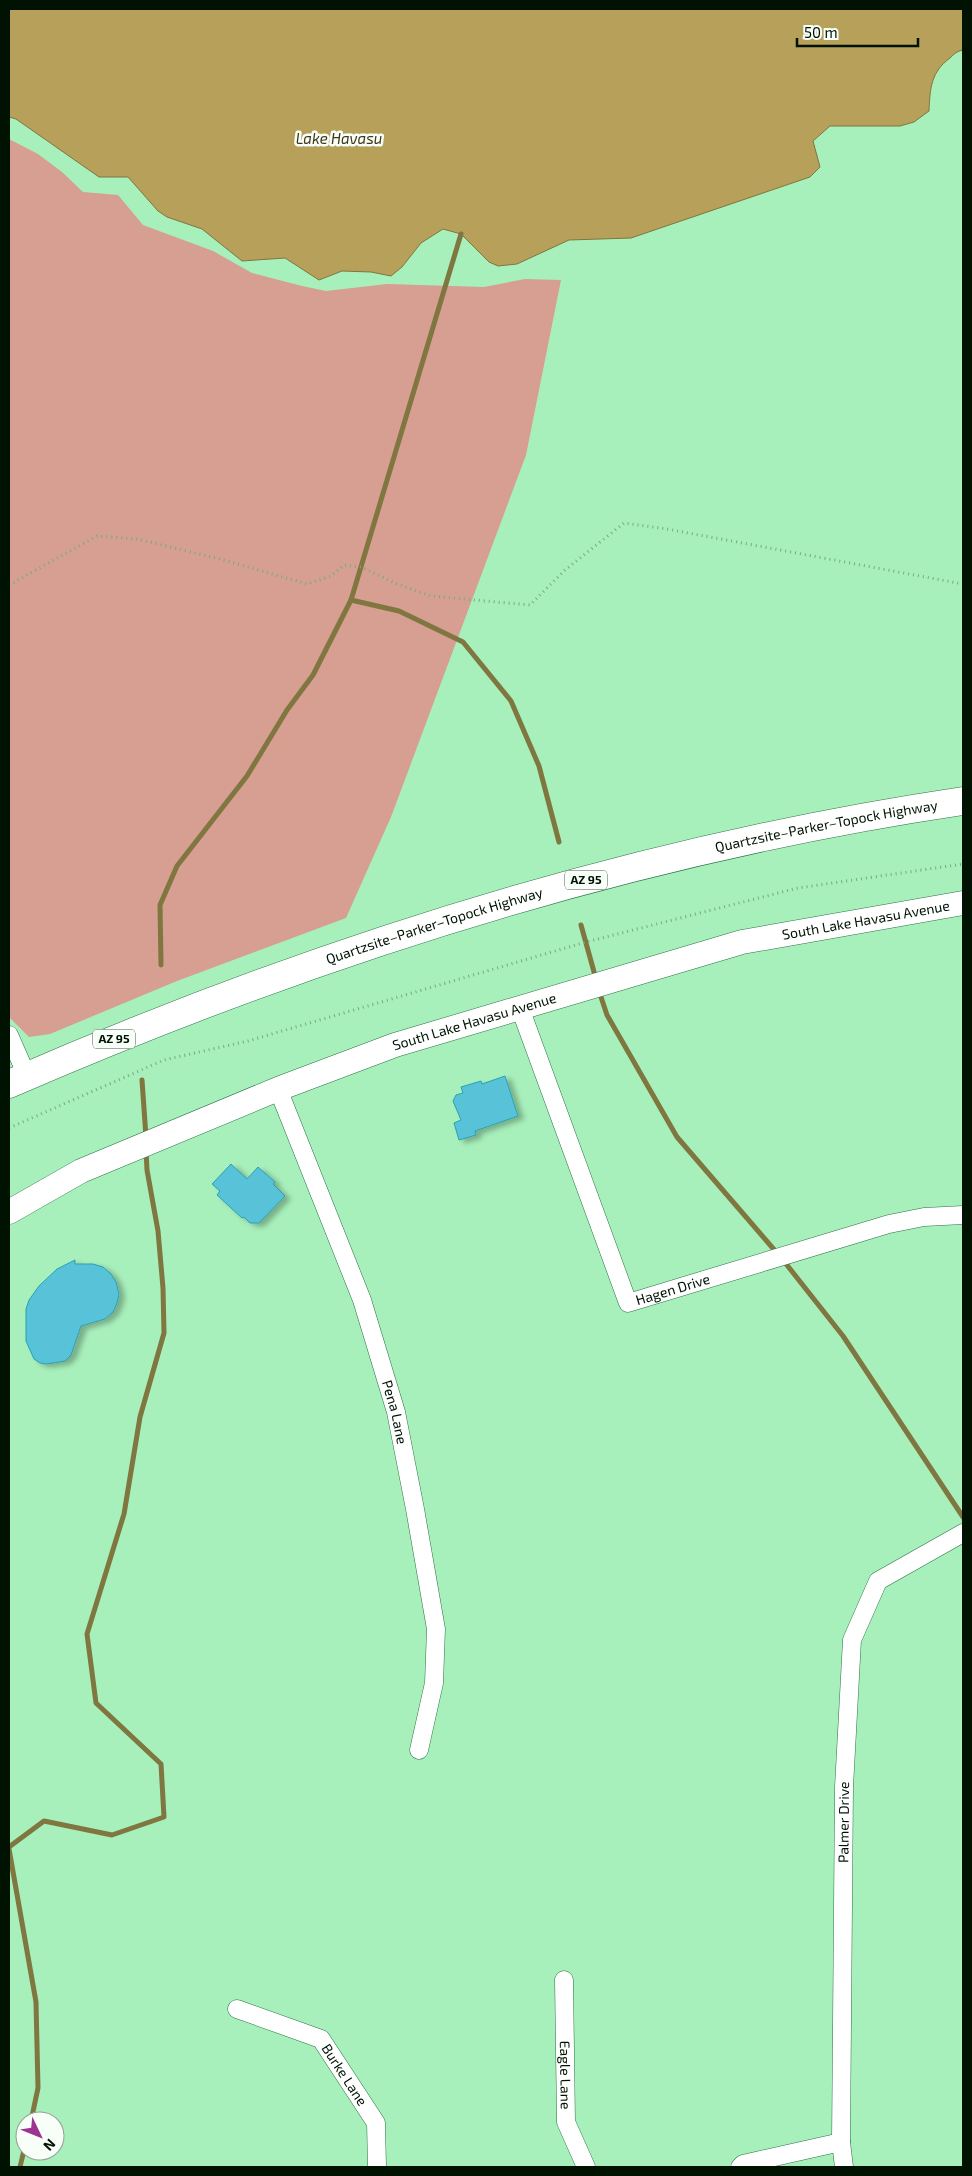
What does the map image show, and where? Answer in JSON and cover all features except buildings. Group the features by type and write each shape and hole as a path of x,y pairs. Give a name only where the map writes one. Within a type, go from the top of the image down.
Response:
{"highway":[{"name":"Quartzsite–Parker–Topock Highway","path":"14,1081 218,998 395,936 484,908 583,880 747,841 963,801"}],"main road":[{"name":"South Lake Havasu Avenue","path":"9,1212 81,1171 278,1089 395,1046 742,942 963,903"}],"street":[{"name":"Hagen Drive","path":"520,1008 628,1303 888,1224 924,1217 963,1215"},
{"path":"9,1035 14,1081"},
{"name":"Pena Lane","path":"278,1089 362,1300 396,1412 436,1629 434,1683 419,1750"},
{"name":"Palmer Drive","path":"844,2167 842,2142 844,1787 852,1640 878,1581 963,1533"},
{"name":"Eagle Lane","path":"564,1980 566,2122 586,2167"},
{"name":"Burke Lane","path":"237,2009 321,2039 376,2123 377,2167"},
{"path":"740,2167 743,2164 842,2142"}],"path":[{"path":"9,585 97,536 137,539 220,559 307,584 331,576 344,565 362,567 397,584 431,596 530,605 565,570 624,523 667,529 963,584"},
{"path":"9,1128 164,1060 248,1041 586,942 798,888 963,864"}],"shaded area":[{"path":"9,139 38,154 62,172 83,192 118,195 143,225 213,251 252,273 302,286 326,291 387,284 484,287 525,279 561,280 526,455 391,817 346,918 177,981 50,1034 29,1037 9,1017"}],"water":[{"name":"Lake Havasu","path":"9,9 963,9 963,50 954,54 939,69 931,88 929,111 914,122 900,126 830,126 813,141 820,167 810,177 631,238 569,240 517,264 498,266 489,262 461,234 443,229 421,243 402,267 391,276 371,272 342,271 319,280 285,258 242,261 202,229 167,217 158,211 128,177 99,177 16,119 9,117"}],"waterway":[{"path":"161,965 160,905 177,866 247,776 287,710 313,675 351,600 461,234"},
{"path":"351,600 399,611 463,642 511,701 539,766 559,842"},
{"path":"581,925 596,979"},
{"path":"599,991 607,1015 677,1137 777,1253"},
{"path":"142,1080 146,1137"},
{"path":"9,1847 44,1821 112,1835 164,1817 161,1764 96,1703 87,1634 124,1514 140,1417 164,1333 163,1288 158,1231 147,1170 146,1150"},
{"path":"783,1260 843,1336 963,1517"},
{"path":"9,1849 36,2002 38,2088 33,2111"},
{"path":"20,2167 21,2161"}]}
